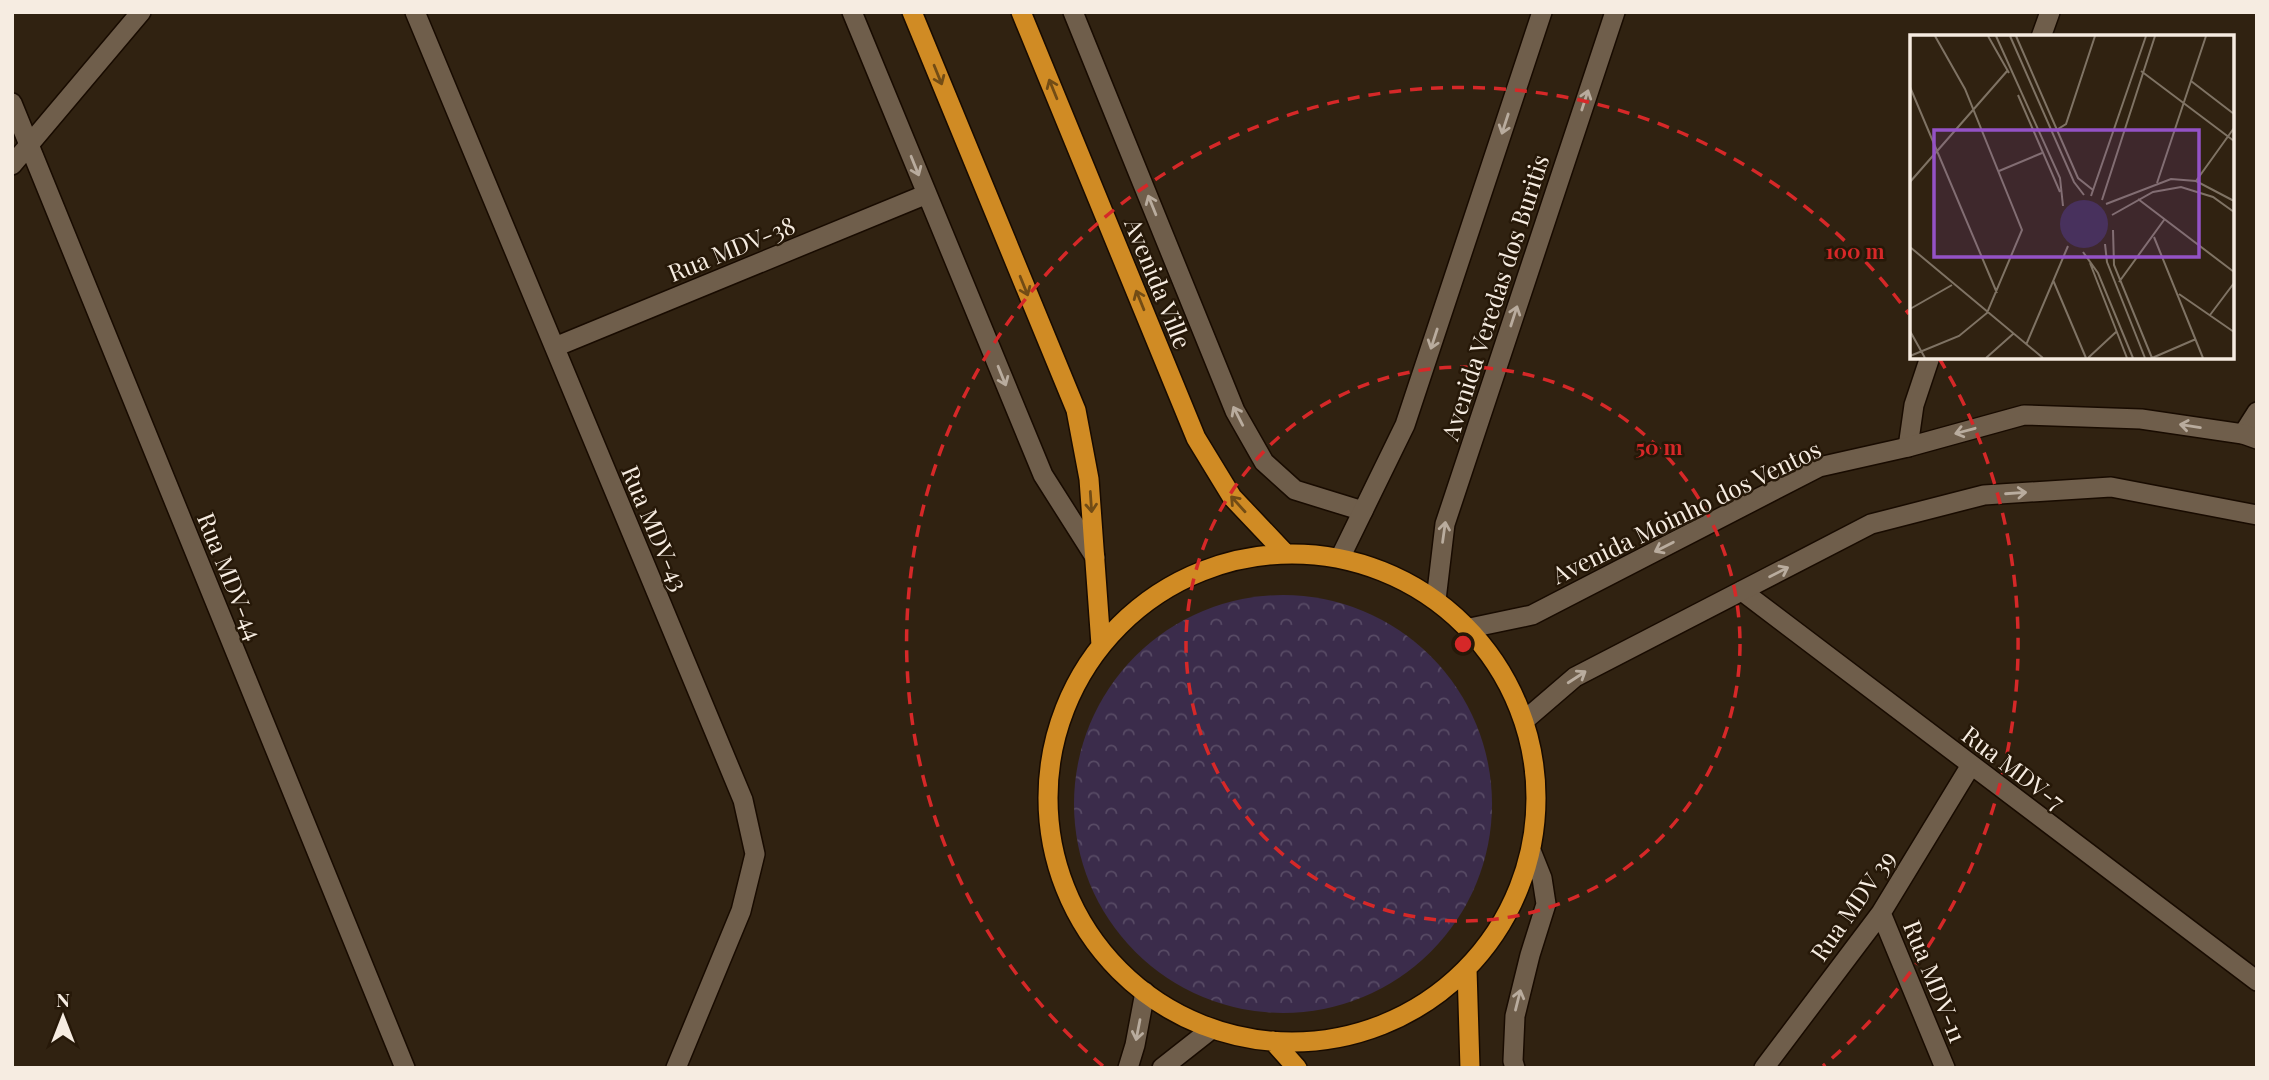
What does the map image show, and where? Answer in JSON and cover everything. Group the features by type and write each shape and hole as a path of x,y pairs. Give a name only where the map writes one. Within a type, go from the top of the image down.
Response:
{"highway":[{"path":"912,12 1076,410 1089,479 1101,645"},
{"name":"Avenida Ville","path":"1021,12 1196,438 1232,497 1285,553"},
{"path":"1285,553 1340,558 1390,573 1436,600 1470,628 1503,672 1525,720 1538,788 1532,853 1506,917 1482,953 1467,969 1411,1011 1338,1037 1273,1041 1209,1031 1145,992 1109,961 1074,911 1050,842 1048,771 1064,706 1101,645 1151,597 1204,569 1285,553"},
{"path":"1467,969 1470,1068"},
{"path":"1273,1041 1297,1068"}],"street":[{"path":"12,165 141,12"},
{"name":"Rua MDV-43","path":"415,12 743,800 755,854 741,911 676,1068"},
{"path":"852,12 1042,475 1095,557"},
{"name":"Avenida Ville","path":"1073,12 1235,411 1264,462 1295,490 1363,511"},
{"name":"Avenida Veredas dos Buritis","path":"1340,558 1405,425 1542,12"},
{"name":"Avenida Veredas dos Buritis","path":"1436,600 1445,524 1615,12"},
{"path":"2042,35 2050,12"},
{"name":"Rua MDV-44","path":"12,103 405,1068"},
{"name":"Rua MDV-38","path":"555,347 927,194"},
{"path":"1908,447 1914,405 1929,359"},
{"path":"2250,436 2257,412"},
{"name":"Avenida Moinho dos Ventos","path":"1470,628 1532,615 1819,467 1908,447 2024,415 2141,419 2250,436"},
{"path":"1525,720 1575,677 1871,524 1984,495 2111,487 2257,515"},
{"name":"Rua MDV-7","path":"1742,591 2257,981"},
{"name":"Rua MDV 39","path":"1764,1068 1881,913 1971,765"},
{"path":"1515,1068 1514,1016 1546,904 1542,878 1532,853"},
{"name":"Rua MDV-11","path":"1881,913 1945,1068"},
{"path":"1128,1068 1145,992"},
{"path":"1162,1068 1209,1031"}],"green space":[{"path":"1283,595 1324,599 1363,611 1399,630 1431,656 1457,688 1476,724 1488,763 1492,804 1488,845 1476,884 1457,920 1431,952 1399,978 1363,997 1324,1009 1283,1013 1242,1009 1203,997 1167,978 1135,952 1109,920 1090,884 1078,845 1074,804 1078,763 1090,724 1109,688 1135,656 1167,630 1203,611 1242,599"}]}
